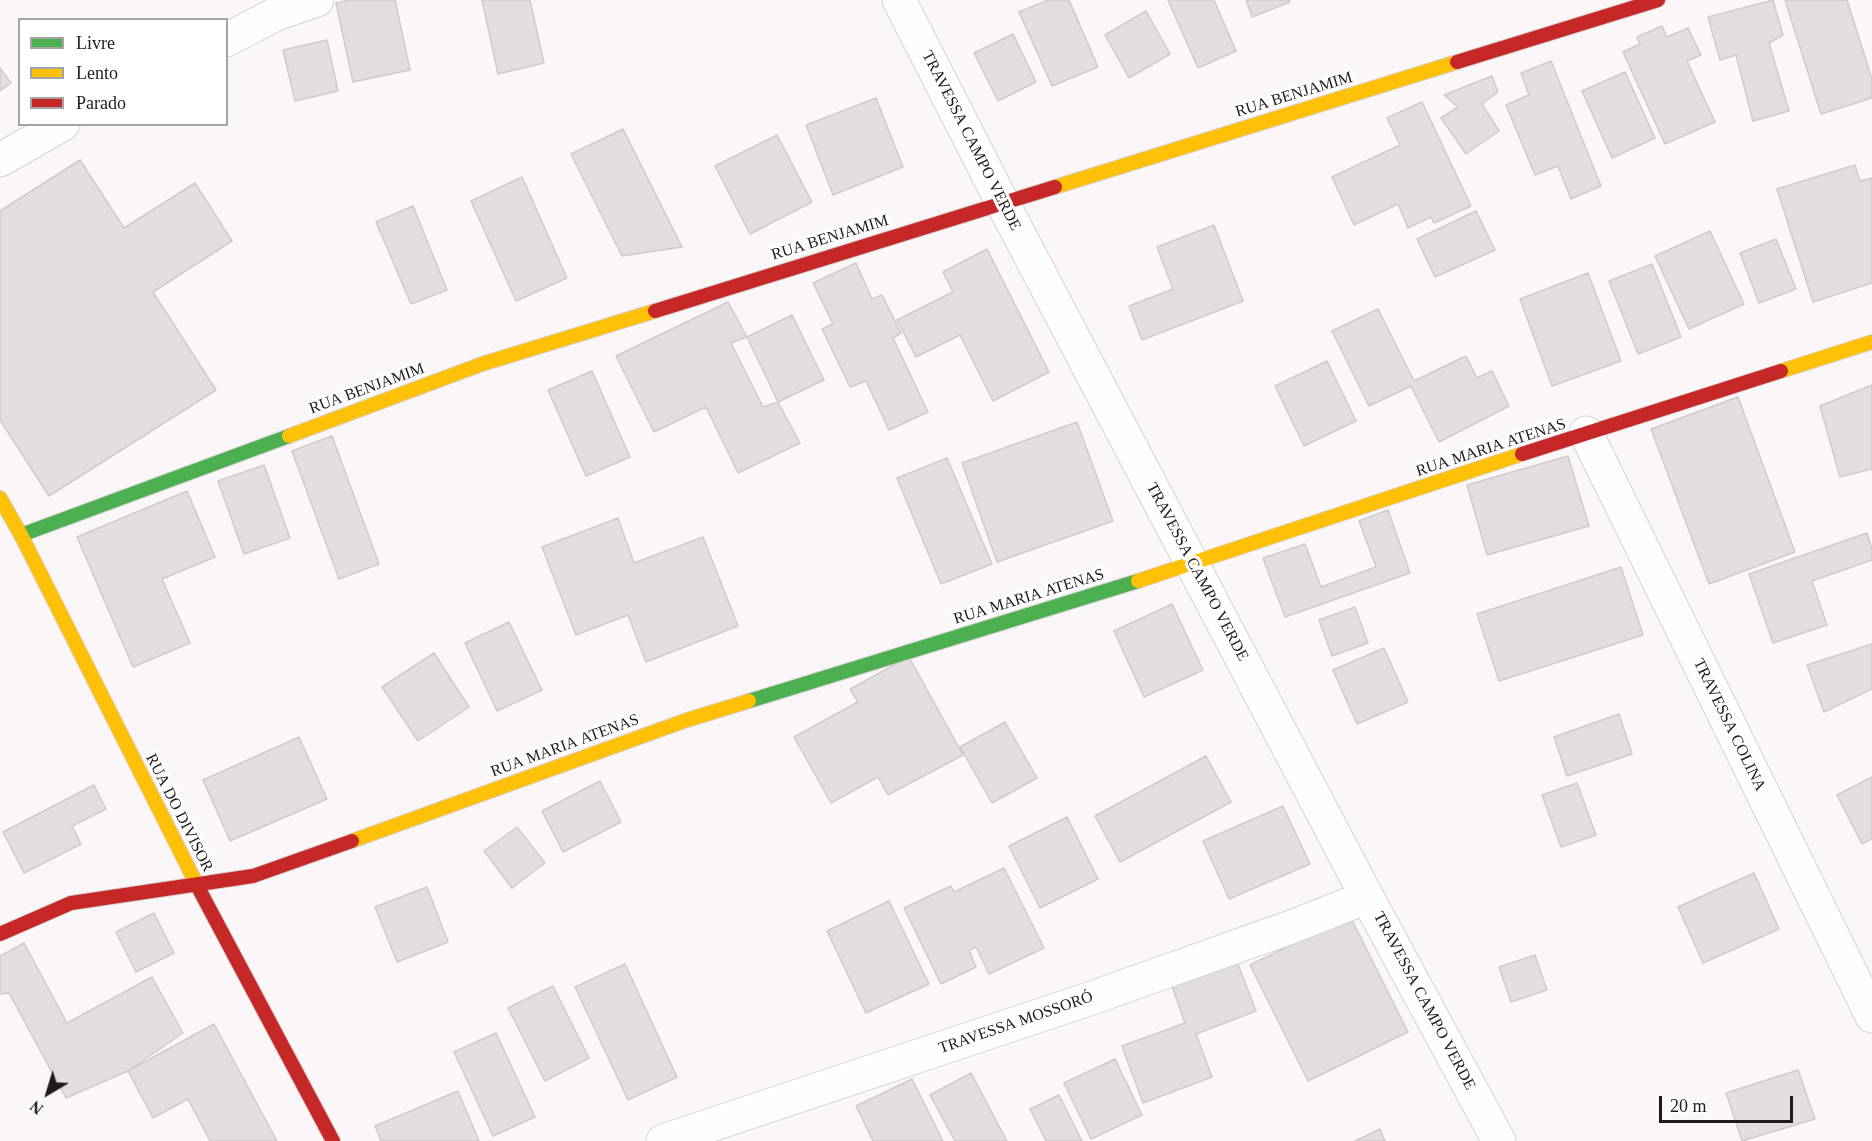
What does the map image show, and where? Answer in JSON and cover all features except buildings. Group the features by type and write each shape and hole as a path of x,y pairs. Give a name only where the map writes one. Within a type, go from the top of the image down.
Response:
{"street":[{"path":"228,39 276,14 317,0"},
{"name":"TRAVESSA CAMPO VERDE","path":"899,0 1002,202 1367,897 1499,1141"},
{"name":"RUA BENJAMIM","path":"21,535 482,364 1658,0"},
{"path":"0,160 60,126"},
{"name":"RUA MARIA ATENAS","path":"0,934 71,903 253,876 687,720 1193,564 1586,433 1872,342"},
{"name":"TRAVESSA COLINA","path":"1586,433 1872,1016"},
{"name":"RUA DO DIVISOR","path":"0,498 21,535 196,884 333,1141"},
{"name":"TRAVESSA MOSSORÓ","path":"663,1141 1083,1001 1291,927 1367,897"}],"traffic: fast":[{"path":"21,535 289,436"},
{"path":"749,701 1138,581"}],"traffic: slow":[{"path":"1055,187 1457,62"},
{"path":"289,436 482,364 655,311"},
{"path":"1781,371 1872,342"},
{"path":"1138,581 1522,454"},
{"path":"0,498 21,535 200,891"},
{"path":"352,841 687,720 749,701"}],"traffic: jam":[{"path":"1457,62 1658,0"},
{"path":"655,311 1055,187"},
{"path":"1522,454 1781,371"},
{"path":"0,934 71,903 253,876 352,841"},
{"path":"200,891 333,1141"}]}
